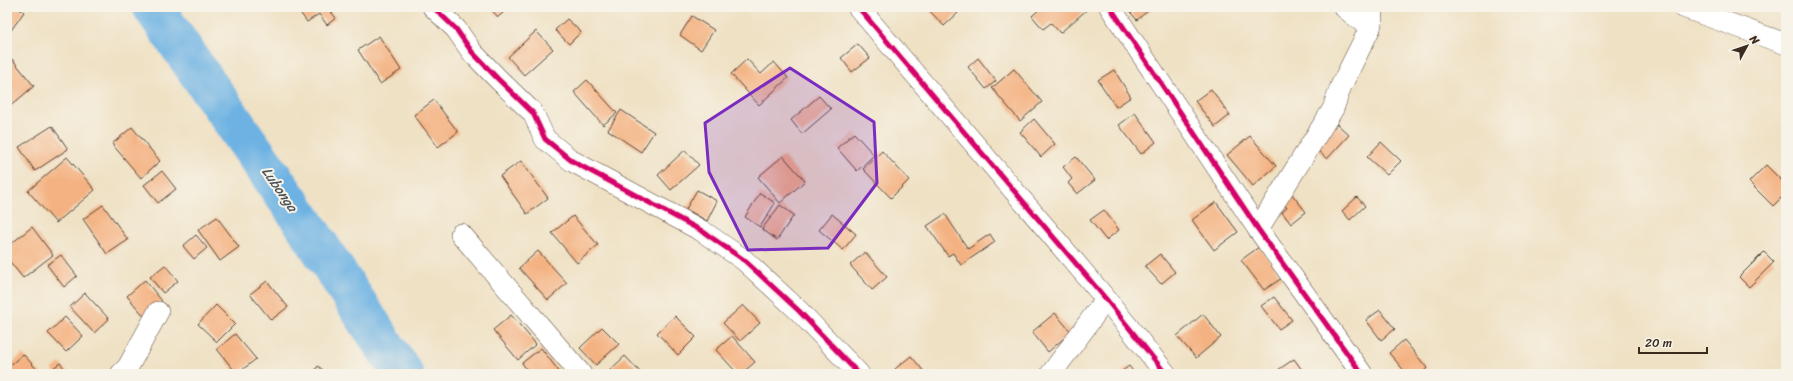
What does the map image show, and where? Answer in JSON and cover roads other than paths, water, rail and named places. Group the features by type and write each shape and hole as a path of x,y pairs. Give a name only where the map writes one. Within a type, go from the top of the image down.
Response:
{"street":[{"path":"433,7 456,30 472,52 533,113 545,139 572,161 702,231 744,260 799,311 859,374"},
{"path":"858,7 1106,299 1166,374"},
{"path":"1110,7 1258,229 1362,374"},
{"path":"1344,7 1370,28"},
{"path":"1258,229 1333,109 1341,86 1370,28 1372,19 1371,7"},
{"path":"1683,7 1786,44"},
{"path":"461,234 581,374"},
{"path":"1051,374 1106,299"},
{"path":"121,374 128,367 158,312"}],"waterway":[{"name":"Lubonga","path":"153,7 302,220 403,374"}]}
